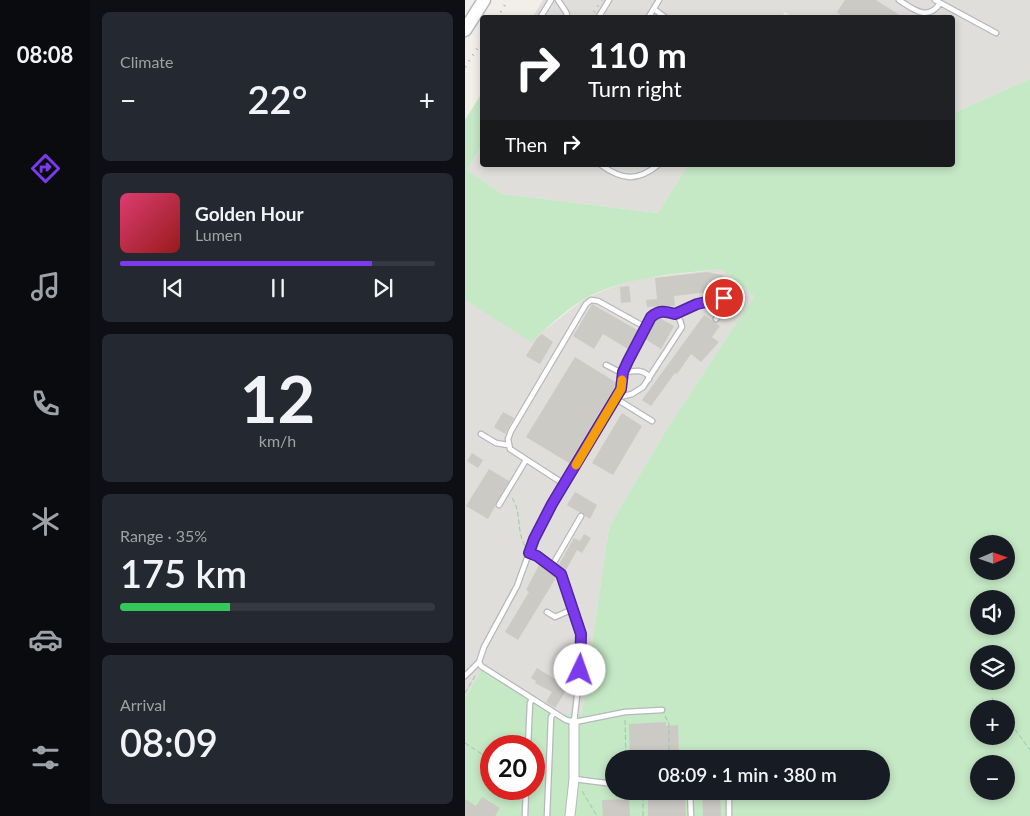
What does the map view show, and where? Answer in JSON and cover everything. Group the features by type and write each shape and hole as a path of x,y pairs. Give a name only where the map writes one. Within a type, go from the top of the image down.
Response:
{"main road":[{"path":"465,30 485,0"}],"street":[{"path":"570,816 576,779 573,722"}],"lane":[{"path":"542,15 551,0"},
{"path":"558,0 567,15"},
{"path":"600,15 609,0"},
{"path":"650,15 659,0"},
{"path":"899,0 922,13 930,12 936,8 938,1 996,33"},
{"path":"654,9 663,15"},
{"path":"604,167 613,173 625,177 635,177 654,167"},
{"path":"675,314 697,304 724,298 727,301 727,305 715,320"},
{"path":"508,445 511,431 586,304 591,300 598,301 645,327"},
{"path":"465,676 480,664 483,647 517,586 529,552 548,511 615,398 621,389 623,372 645,327 651,317 657,312 665,311 675,314 681,320 682,327 649,379 632,394 615,398"},
{"path":"606,365 623,372 643,371 648,375 649,379"},
{"path":"615,398 652,421"},
{"path":"481,434 495,443 508,445 513,452 564,484"},
{"path":"499,505 526,460"},
{"path":"552,566 581,516"},
{"path":"529,552 561,574 579,622 581,634 580,670 573,722"},
{"path":"547,612 555,617 573,609"},
{"path":"480,664 532,699 573,722 625,712 662,710"},
{"path":"529,735 530,703 532,699"},
{"path":"547,816 551,717 554,712"},
{"path":"576,779 605,783"},
{"path":"525,816 526,800"},
{"path":"690,800 691,816"},
{"path":"729,800 729,816"}],"path":[{"path":"507,491 516,503 522,540 529,552"},
{"path":"465,693 480,664"},
{"path":"662,710 669,724 669,750"},
{"path":"625,712 626,750"},
{"path":"1015,729 1030,750"},
{"path":"465,743 480,753"},
{"path":"576,779 585,798 597,816"},
{"path":"643,800 643,816"}],"shaded area":[{"path":"543,0 1030,0 1030,79 955,112 955,15 789,15 785,12 783,15 534,15"},
{"path":"480,148 480,167 687,167 658,213 502,194 467,170"},
{"path":"721,269 754,296 667,429 609,527 582,715 561,714 484,666 465,698 465,300 531,341 584,299 610,288 637,279"}],"green space":[{"path":"1030,79 1030,816 465,816 465,698 484,666 561,714 582,714 609,527 667,429 754,296 721,269 635,280 602,291 579,302 531,342 465,300 465,120 480,96 480,148 467,170 502,194 658,213 687,167 955,167 955,112"}],"building":[{"path":"845,0 876,0 899,15 841,15 837,12"},
{"path":"707,272 722,275 730,281 721,292 708,282 709,292 674,296 675,306 647,307 646,300 657,299 655,278"},
{"path":"629,286 631,302 621,303 620,287"},
{"path":"592,304 639,331 628,349 603,334 594,349 573,336"},
{"path":"704,315 720,326 712,337 719,342 701,362 691,354 651,406 642,400"},
{"path":"658,317 674,326 661,349 645,339"},
{"path":"542,334 553,342 540,364 526,356 537,338"},
{"path":"575,357 617,383 569,463 526,437"},
{"path":"503,412 514,418 505,434 494,427"},
{"path":"622,413 642,426 613,475 592,463"},
{"path":"472,453 483,460 478,468 467,461"},
{"path":"489,469 509,481 488,519 466,506"},
{"path":"575,492 597,505 590,519 567,505"},
{"path":"584,534 591,538 582,553 577,550 565,572 558,566 574,538 580,541"},
{"path":"540,563 557,576 518,640 505,632 529,592 526,590"},
{"path":"537,668 558,681 560,678 571,683 555,708 546,702 552,692 535,683 536,681 531,678"},
{"path":"666,722 666,726 678,725 679,750 630,750 629,724"},
{"path":"465,799 476,806 480,800 487,800 500,808 495,816 465,816"},
{"path":"602,800 629,800 630,816 603,816"},
{"path":"648,800 685,800 686,816 648,816"},
{"path":"702,800 720,800 721,816 703,816"}],"railway":[{"path":"499,15 508,0"},
{"path":"592,15 602,0"},
{"path":"465,67 480,44"}],"slow traffic":[{"path":"576,465 621,389 622,380"}],"route":[{"path":"580,670 581,634 579,622 561,574 537,556 529,553 534,539 552,504 621,389 623,372 651,317 657,312 665,311 675,314 697,304 724,298"}]}
